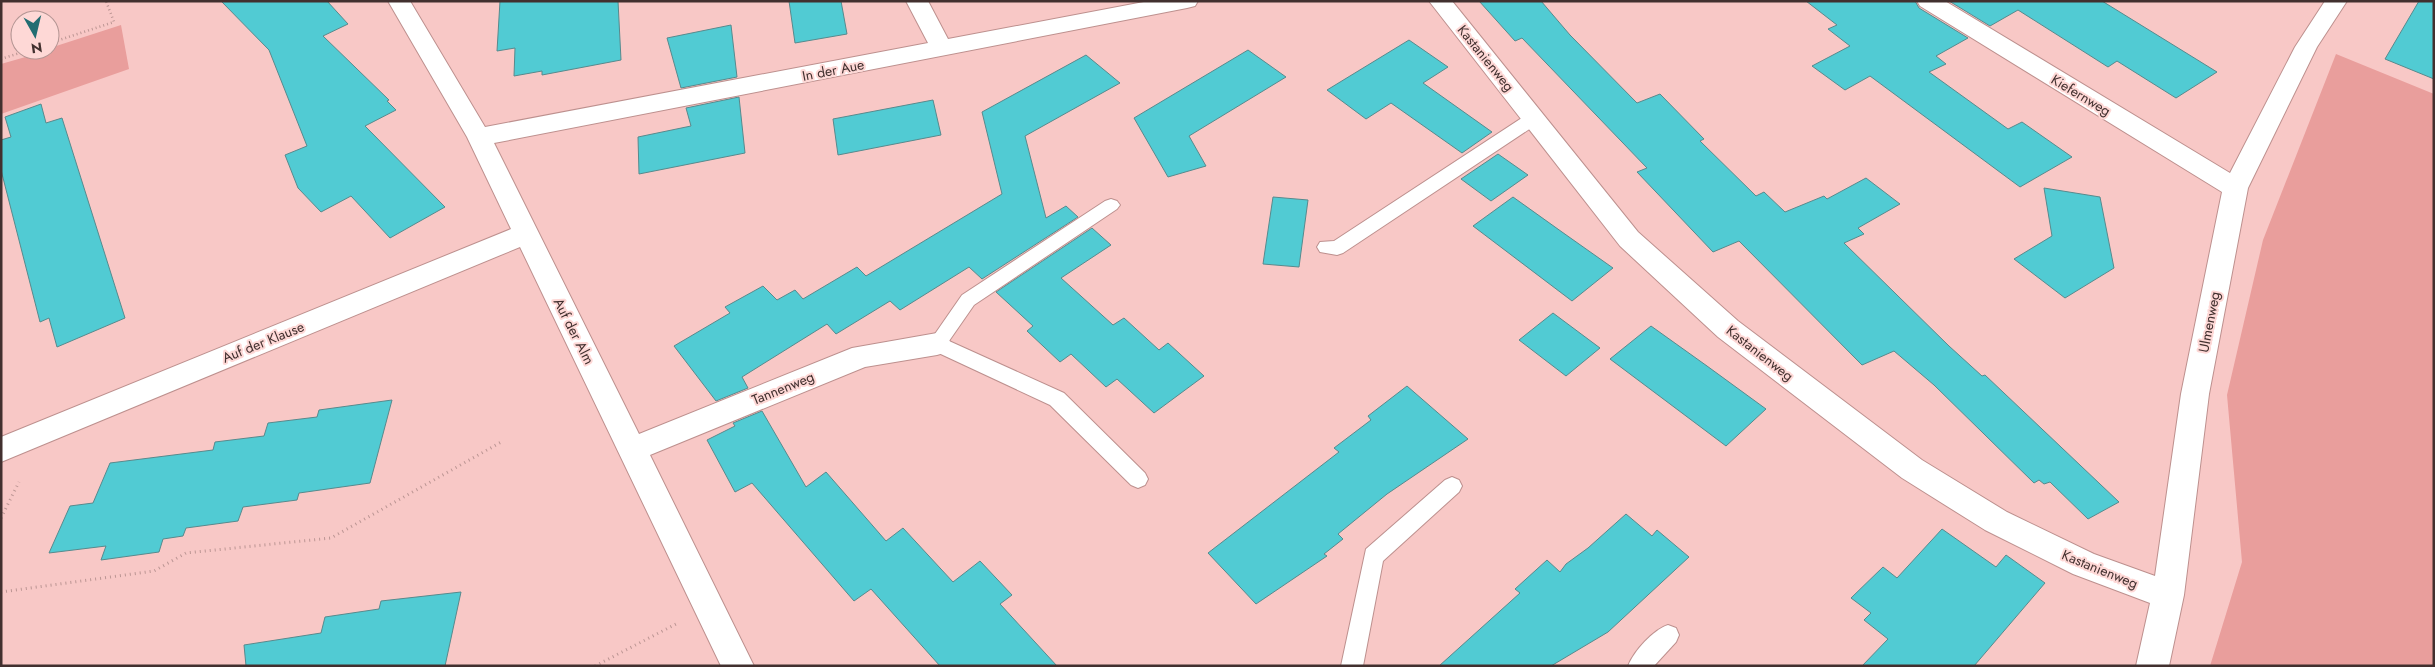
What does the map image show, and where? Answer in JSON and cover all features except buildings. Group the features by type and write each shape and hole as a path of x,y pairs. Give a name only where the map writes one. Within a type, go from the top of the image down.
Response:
{"street":[{"name":"Auf der Alm","path":"399,1 479,137 525,234 634,449 738,666"},
{"path":"917,1 942,49"},
{"name":"In der Aue","path":"479,137 1187,1"},
{"name":"Kastanienweg","path":"1440,1 1629,239 1728,330 1912,469 1996,521 2084,564 2168,595"},
{"name":"Kiefernweg","path":"1928,1 2235,188"},
{"name":"Ulmenweg","path":"2152,666 2168,595 2195,394 2235,188 2306,47 2336,1"},
{"name":"Auf der Klause","path":"1,450 525,234"},
{"name":"Tannenweg","path":"634,449 862,356 937,344"}],"lane":[{"path":"1326,247 1337,248 1534,118"},
{"path":"1111,205 968,300 937,344 1057,398 1138,479"},
{"path":"1352,666 1373,556 1452,486"},
{"path":"1639,666 1668,635"}],"path":[{"path":"60,40 114,22 106,1"},
{"path":"1,593 154,571 186,553 331,538 503,441"},
{"path":"594,666 710,606"}],"shaded area":[{"path":"121,25 129,69 1,114 1,64 15,60 60,60 60,45"},
{"path":"2336,54 2434,94 2434,666 2210,666 2242,562 2227,395 2263,240"}]}
